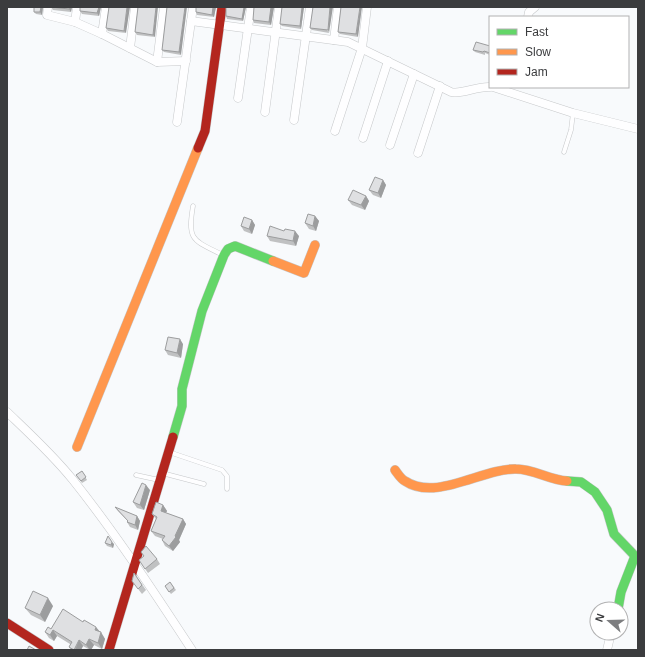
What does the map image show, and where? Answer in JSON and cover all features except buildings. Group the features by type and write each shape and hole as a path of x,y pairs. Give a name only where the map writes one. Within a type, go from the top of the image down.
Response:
{"main road":[{"path":"77,447 205,130 222,7"},
{"path":"109,650 182,406 182,389 202,311 224,255 228,249 235,246 304,273 315,244"},
{"path":"395,470 400,479 406,483 424,488 454,484 491,472 512,468 563,480 578,480 586,483 602,501 611,518 614,534 635,556 621,592 619,601"},
{"path":"7,623 49,650"}],"street":[{"path":"48,7 47,15 75,22 157,62 186,61"},
{"path":"75,22 77,7"},
{"path":"102,34 106,7"},
{"path":"130,48 135,7"},
{"path":"157,62 164,7"},
{"path":"177,122 193,7"},
{"path":"238,98 251,7"},
{"path":"265,112 280,7"},
{"path":"294,120 310,7"},
{"path":"334,40 338,7"},
{"path":"335,131 362,48 367,7"},
{"path":"528,16 529,12 535,7"},
{"path":"191,21 348,42 455,93 474,88 489,87"},
{"path":"363,138 388,61"},
{"path":"390,145 414,74"},
{"path":"418,152 440,86"},
{"path":"503,88 573,113 638,129"},
{"path":"7,412 43,446 72,480 135,564 192,650"}],"lane":[{"path":"564,152 571,130 573,113"},
{"path":"193,206 190,224 193,237 198,242 224,255"},
{"path":"169,452 222,470 227,476 227,490"},
{"path":"136,475 161,476 204,484"}],"traffic: fast":[{"path":"173,437 182,406 182,389 202,311 224,255 228,249 235,246 273,261"},
{"path":"567,481 581,482 595,492 607,510 614,534 635,556 621,592 619,601"}],"traffic: slow":[{"path":"77,447 198,148"},
{"path":"273,261 304,273 315,245"},
{"path":"395,470 405,481 417,486 431,488 445,486 489,473 516,469 523,469 554,479 567,481"}],"traffic: jam":[{"path":"198,148 205,131 222,7"},
{"path":"109,650 173,437"},
{"path":"7,623 49,650"}]}
